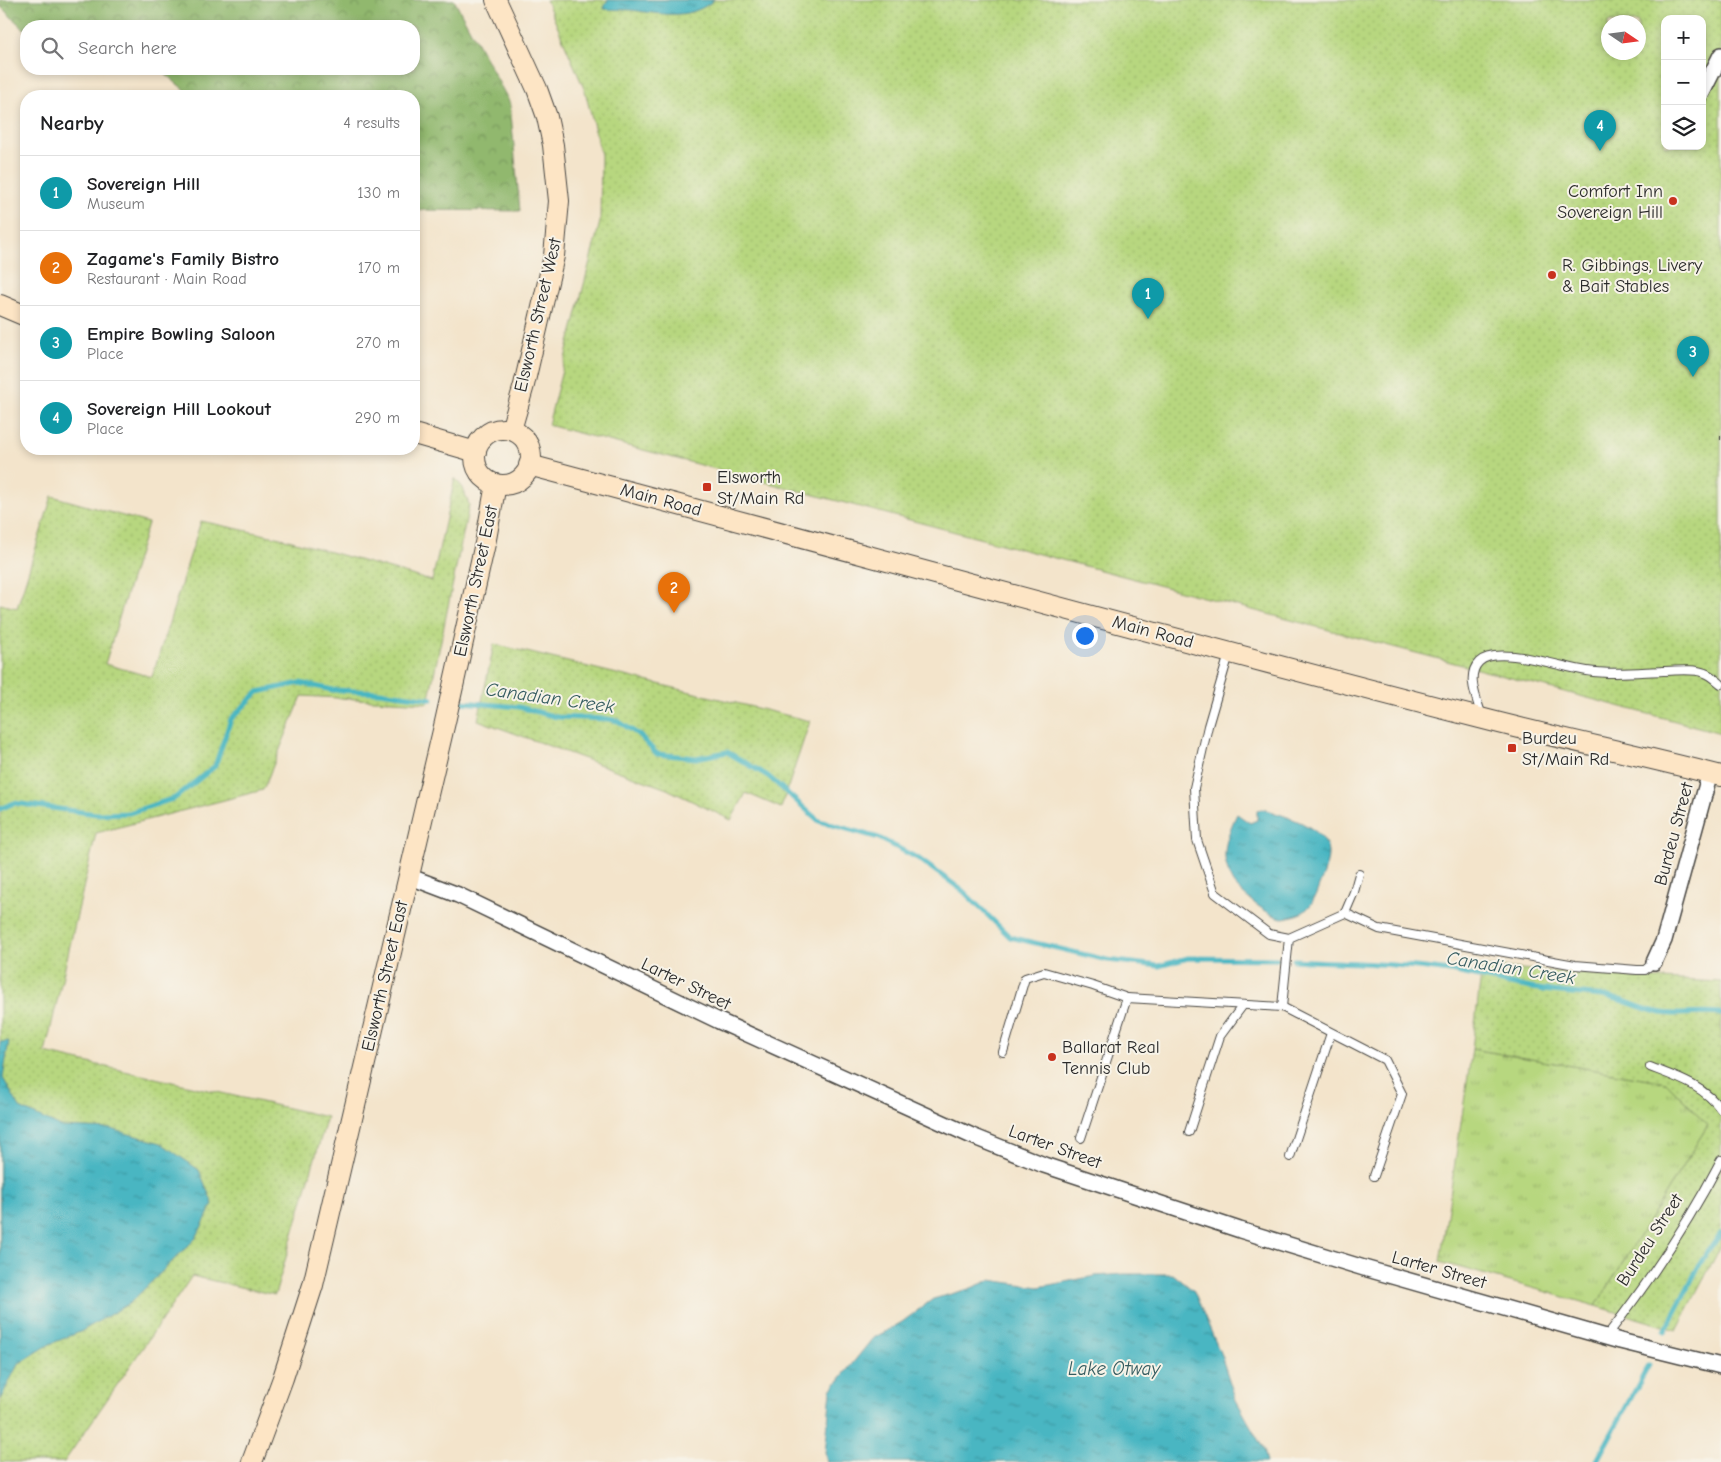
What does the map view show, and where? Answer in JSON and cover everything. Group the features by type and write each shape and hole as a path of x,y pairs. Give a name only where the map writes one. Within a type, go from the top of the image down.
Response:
{"main road":[{"name":"Elsworth Street West","path":"496,0 537,89 547,117 553,145 558,201 554,256 524,385 511,430"},
{"path":"0,305 20,313"},
{"path":"499,429 511,430 520,435 528,444 531,454 526,473 516,481 504,485 496,484 481,474 476,464 476,452 480,441 488,433 499,429"},
{"path":"420,436 476,452"},
{"name":"Main Road","path":"529,465 1482,719 1715,774"},
{"name":"Elsworth Street East","path":"252,1462 283,1378 313,1285 466,627 496,484"}],"street":[{"path":"1706,85 1721,55"},
{"name":"Burdeu Street","path":"1654,962 1664,940 1715,774"},
{"name":"Larter Street","path":"408,876 458,895 719,1021 963,1132 1026,1158 1290,1246 1606,1337 1721,1366"}],"lane":[{"path":"1229,652 1208,726 1194,788 1197,840 1215,893 1269,934 1289,938 1345,914 1359,874"},
{"path":"1482,719 1473,675 1479,662 1497,655 1524,658 1592,672 1696,671 1709,675 1721,684"},
{"path":"1345,914 1379,929 1575,965 1645,970 1654,962"},
{"path":"1282,1007 1289,938"},
{"path":"1003,1052 1025,978 1044,972 1127,998 1282,1007 1385,1060 1402,1094 1374,1176"},
{"path":"1081,1138 1127,998"},
{"path":"1189,1132 1220,1036 1244,1005"},
{"path":"1290,1157 1331,1033"},
{"path":"1650,1067 1698,1088 1711,1098 1721,1110"},
{"name":"Burdeu Street","path":"1606,1337 1667,1250 1721,1160"}],"green space":[{"path":"0,0 454,0 510,103 520,211 420,210 420,90 185,90 166,75 420,75 420,20 20,20 20,25 0,6"},
{"path":"546,0 1721,0 1721,733 548,425 600,222 601,155 585,91"},
{"path":"455,478 463,488 469,505 428,703 302,696 263,790 96,833 45,1053 327,1117 275,1295 192,1276 64,1462 0,1462 0,604 17,608 52,496 148,523 105,664 152,677 201,521 285,539 432,581"},
{"path":"494,644 810,721 781,808 746,793 731,820 667,789 478,720"},
{"path":"1482,966 1721,982 1721,1246 1677,1330 1596,1306 1708,1125 1666,1082 1472,1049"},
{"path":"1472,1049 1666,1082 1708,1125 1596,1306 1440,1262"}],"water":[{"path":"608,0 714,0 706,6 687,13 659,14 604,9 604,5"},
{"path":"1262,809 1302,823 1320,836 1326,844 1327,862 1316,895 1309,907 1297,915 1282,918 1255,904 1233,883 1229,874 1225,858 1226,846 1230,829 1237,814 1250,823 1257,820 1257,810"},
{"path":"9,1041 3,1078 20,1108 61,1127 111,1129 161,1143 199,1170 213,1204 196,1238 130,1303 80,1332 50,1344 18,1364 0,1400 0,1042"},
{"name":"Lake Otway","path":"1173,1274 1194,1291 1221,1355 1235,1398 1264,1450 1267,1462 827,1462 825,1453 831,1390 872,1339 902,1322 933,1299 969,1289 990,1280 1039,1287 1095,1276"}],"waterway":[{"name":"Canadian Creek","path":"0,809 14,803 97,814 129,813 175,798 215,766 231,719 258,692 300,683 333,690 380,692 432,699"},
{"name":"Canadian Creek","path":"462,702 519,707 557,717 618,721 639,735 657,754 696,758 727,752 768,776 819,821 879,838 919,859 963,891 1010,937 1107,960 1159,966 1188,958 1277,959"},
{"name":"Canadian Creek","path":"1294,960 1430,968 1548,991 1607,997 1652,1011 1681,1014 1721,1014"},
{"path":"1665,1331 1701,1262 1721,1233"},
{"path":"1596,1462 1649,1365"}],"place":[{"name":"Sovereign Hill Lookout","path":"1600,151"},
{"name":"Comfort Inn Sovereign Hill","path":"1673,201"},
{"name":"R. Gibbings, Livery & Bait Stables","path":"1552,275"},
{"name":"Sovereign Hill","path":"1148,319"},
{"name":"Empire Bowling Saloon","path":"1693,377"},
{"name":"Elsworth St/Main Rd","path":"707,487"},
{"name":"Zagame's Family Bistro","path":"674,613"},
{"name":"Burdeu St/Main Rd","path":"1512,748"},
{"name":"Ballarat Real Tennis Club","path":"1052,1057"}]}
